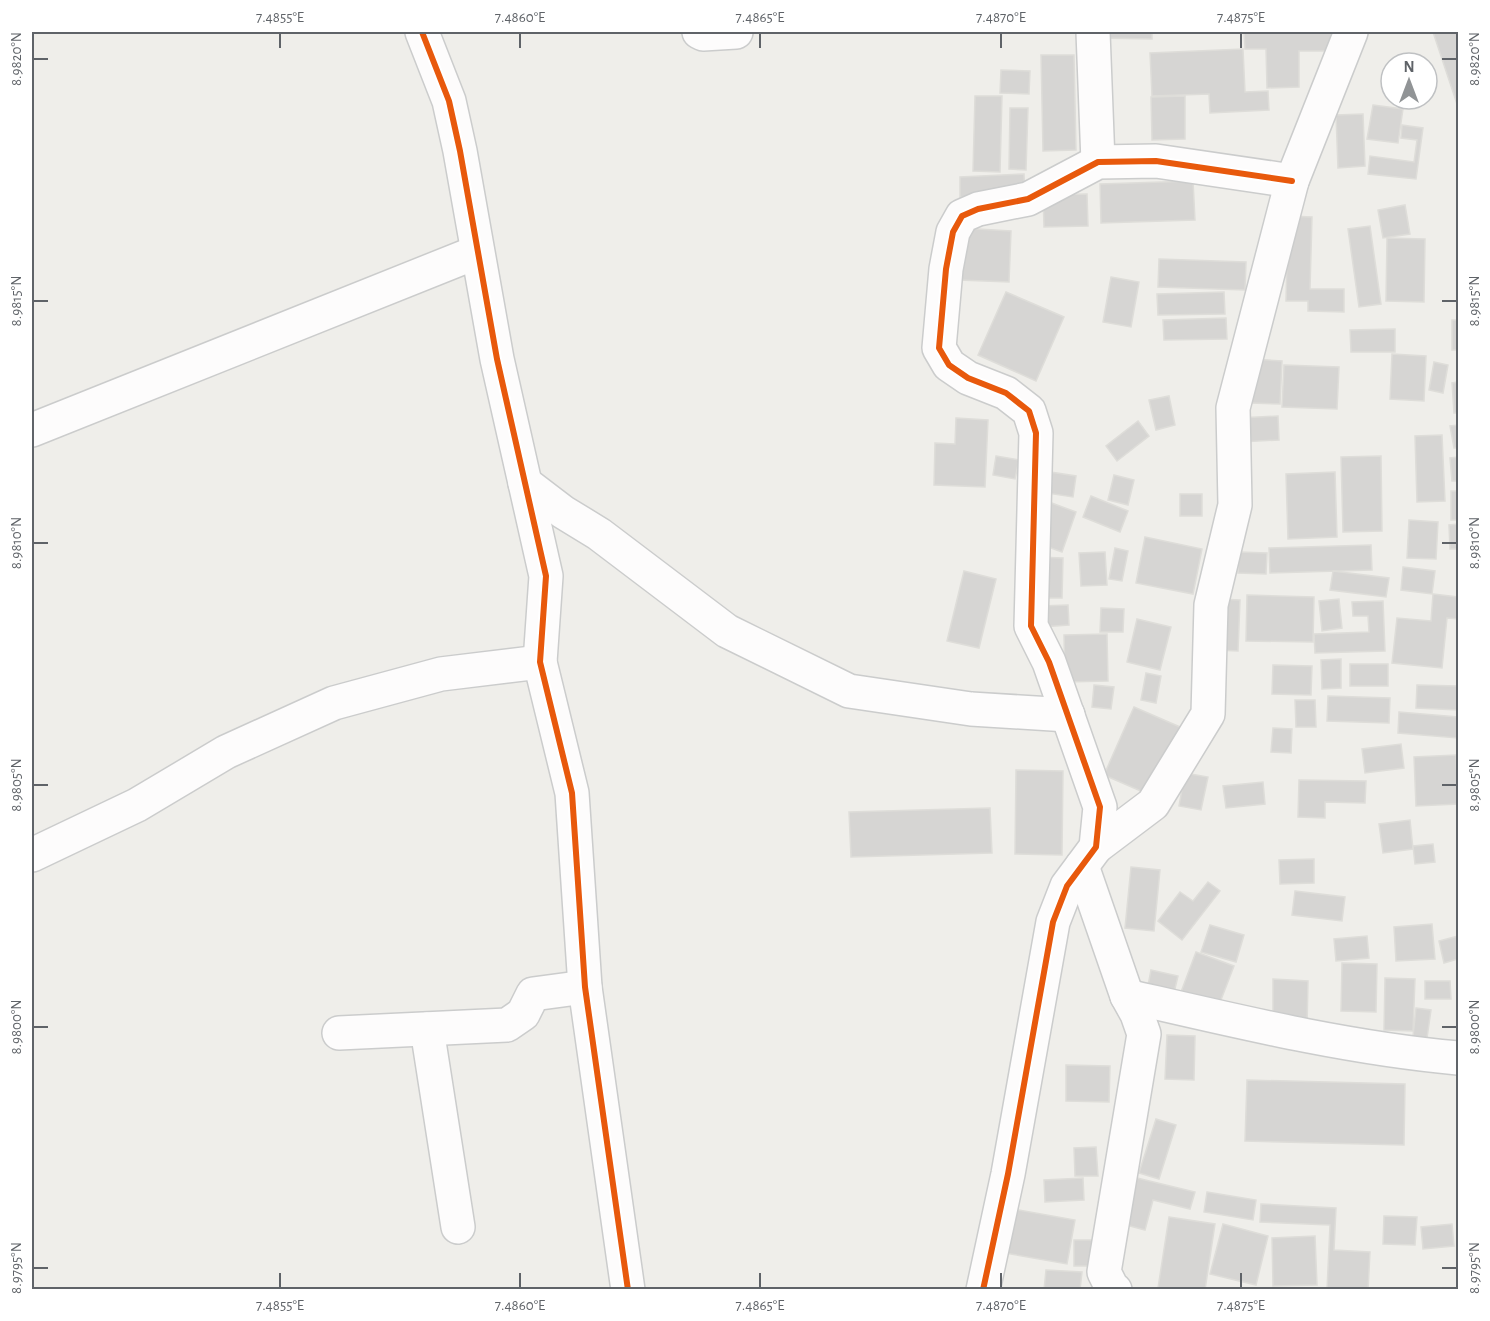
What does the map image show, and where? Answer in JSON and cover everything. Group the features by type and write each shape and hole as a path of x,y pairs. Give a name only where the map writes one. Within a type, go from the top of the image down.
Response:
{"street":[{"path":"423,32 449,101 497,359 546,576 540,662 572,793 585,987 628,1290"},
{"path":"699,32 703,34 736,32"},
{"path":"1093,32 1098,162"},
{"path":"983,1290 1008,1174 1053,922 1067,886 1089,856 1153,804 1208,714 1211,605 1235,505 1233,408 1292,181 1351,32"},
{"path":"1115,1290 1104,1272 1144,1042 1142,1025 1127,996 1089,856 1100,807 1049,663 1031,626 1036,433 1029,411 1006,393 968,378 949,365 939,348 948,260 953,232 962,216 978,209 1028,199 1098,162 1156,161 1292,181"},
{"path":"32,430 477,252"},
{"path":"525,483 563,512 599,534 727,631 849,691 971,709 1068,715"},
{"path":"32,855 137,805 226,752 334,703 441,674 540,662"},
{"path":"339,1033 507,1025 523,1014 533,994 585,987"},
{"path":"1127,996 1270,1029 1418,1054 1458,1058"},
{"path":"427,1029 458,1227"}],"building":[{"path":"1099,32 1152,32 1152,39 1099,38"},
{"path":"1244,32 1331,32 1332,51 1299,51 1299,87 1267,88 1266,49 1245,49"},
{"path":"1433,32 1458,32 1458,107"},
{"path":"1243,49 1245,92 1268,91 1269,110 1210,113 1209,94 1152,96 1150,53"},
{"path":"1041,55 1074,55 1076,150 1043,151"},
{"path":"1001,70 1030,71 1029,94 1000,93"},
{"path":"975,96 1002,96 1000,172 973,171"},
{"path":"1185,96 1185,139 1152,140 1151,97"},
{"path":"1373,105 1379,106 1379,111 1403,111 1398,143 1367,139"},
{"path":"1010,108 1028,108 1026,170 1009,169"},
{"path":"1363,114 1365,166 1338,168 1336,115"},
{"path":"1402,125 1423,128 1416,179 1368,174 1370,156 1414,162 1417,140 1401,138"},
{"path":"1024,174 1025,194 960,197 960,177"},
{"path":"1193,181 1195,220 1101,223 1100,184"},
{"path":"1087,194 1088,226 1044,227 1043,195"},
{"path":"1405,205 1410,234 1383,238 1378,210"},
{"path":"1288,216 1312,217 1310,289 1344,289 1344,312 1308,311 1308,301 1286,301"},
{"path":"1370,226 1381,304 1359,307 1348,229"},
{"path":"961,228 1011,231 1009,282 959,280"},
{"path":"1387,238 1425,239 1424,302 1386,301"},
{"path":"1159,259 1246,262 1245,290 1158,287"},
{"path":"1111,277 1139,282 1131,327 1103,322"},
{"path":"1006,292 1064,317 1036,381 978,355"},
{"path":"1224,292 1225,314 1158,315 1157,294"},
{"path":"1226,318 1227,339 1164,340 1163,320"},
{"path":"1452,320 1458,320 1458,350 1452,350"},
{"path":"1395,329 1395,352 1351,352 1350,330"},
{"path":"1392,354 1426,356 1424,401 1390,399"},
{"path":"1253,359 1282,361 1280,404 1251,403"},
{"path":"1434,362 1448,365 1443,393 1429,390"},
{"path":"1284,365 1339,367 1337,409 1282,407"},
{"path":"1458,382 1458,413 1454,413 1452,383"},
{"path":"1169,396 1175,425 1156,430 1149,400"},
{"path":"1278,416 1279,440 1240,442 1239,418"},
{"path":"956,418 988,420 985,487 934,485 935,443 955,444"},
{"path":"1138,421 1149,436 1117,461 1106,446"},
{"path":"1458,425 1458,448 1454,448 1450,426"},
{"path":"1442,435 1445,501 1417,502 1415,436"},
{"path":"996,456 1019,460 1015,479 993,475"},
{"path":"1381,456 1382,531 1343,532 1341,457"},
{"path":"1458,457 1458,481 1452,481 1450,458"},
{"path":"1044,471 1076,476 1073,497 1040,492"},
{"path":"1335,472 1337,537 1288,539 1286,474"},
{"path":"1114,475 1134,480 1128,505 1108,500"},
{"path":"1451,491 1458,491 1458,520 1451,520"},
{"path":"1180,494 1202,494 1202,516 1180,516"},
{"path":"1091,496 1128,511 1120,532 1083,517"},
{"path":"1049,502 1076,512 1062,552 1040,544"},
{"path":"1409,520 1438,522 1436,559 1407,558"},
{"path":"1458,524 1458,549 1450,549 1449,525"},
{"path":"1145,537 1202,549 1193,594 1136,583"},
{"path":"1371,545 1372,570 1270,573 1269,548"},
{"path":"1115,548 1128,551 1122,581 1109,579"},
{"path":"1105,552 1107,585 1081,586 1079,553"},
{"path":"1239,552 1267,553 1266,574 1238,573"},
{"path":"1037,557 1063,558 1062,598 1037,598"},
{"path":"1403,567 1435,571 1432,594 1401,590"},
{"path":"964,571 996,579 979,648 947,641"},
{"path":"1333,571 1389,578 1386,597 1330,590"},
{"path":"1433,594 1458,597 1458,619 1447,618 1442,668 1392,663 1397,618 1431,621"},
{"path":"1247,595 1314,597 1313,642 1246,641"},
{"path":"1218,599 1240,600 1238,651 1216,650"},
{"path":"1339,599 1342,628 1322,631 1319,601"},
{"path":"1383,601 1385,651 1315,653 1314,634 1369,632 1368,616 1353,616 1352,602"},
{"path":"1068,605 1069,625 1041,627 1040,606"},
{"path":"1101,608 1124,609 1123,632 1100,632"},
{"path":"1137,619 1171,627 1160,670 1127,662"},
{"path":"1107,634 1108,681 1065,682 1064,635"},
{"path":"1341,659 1341,688 1322,689 1321,660"},
{"path":"1350,664 1388,664 1388,686 1350,686"},
{"path":"1273,665 1312,666 1311,695 1272,694"},
{"path":"1146,673 1161,676 1156,703 1141,700"},
{"path":"1094,685 1114,687 1111,709 1092,707"},
{"path":"1417,685 1458,686 1458,710 1416,708"},
{"path":"1328,696 1390,698 1389,723 1327,721"},
{"path":"1295,700 1315,700 1316,727 1296,727"},
{"path":"1134,707 1180,727 1150,795 1104,775"},
{"path":"1399,712 1458,717 1458,738 1398,733"},
{"path":"1273,728 1292,729 1291,753 1271,752"},
{"path":"1401,744 1404,768 1365,773 1362,749"},
{"path":"1456,755 1458,804 1416,806 1414,757"},
{"path":"1016,770 1063,771 1062,855 1015,854"},
{"path":"1185,773 1208,777 1201,810 1179,806"},
{"path":"1299,780 1366,781 1365,803 1325,802 1325,818 1298,817"},
{"path":"1263,782 1265,804 1226,808 1223,786"},
{"path":"990,808 992,853 851,857 849,812"},
{"path":"1410,820 1413,849 1383,853 1379,824"},
{"path":"1433,844 1435,862 1415,864 1413,846"},
{"path":"1314,859 1314,883 1280,884 1279,860"},
{"path":"1131,867 1160,870 1154,931 1125,928"},
{"path":"1208,882 1220,891 1182,940 1158,921 1180,892 1193,901"},
{"path":"1295,891 1345,897 1342,921 1292,915"},
{"path":"1432,924 1435,959 1396,961 1394,927"},
{"path":"1210,925 1244,935 1236,962 1201,952"},
{"path":"1367,936 1369,958 1336,961 1334,939"},
{"path":"1458,936 1458,959 1444,963 1439,941"},
{"path":"1196,952 1234,966 1219,1005 1181,992"},
{"path":"1342,963 1377,964 1376,1012 1341,1011"},
{"path":"1151,970 1178,976 1173,997 1147,991"},
{"path":"1385,978 1415,979 1413,1031 1384,1030"},
{"path":"1273,979 1308,981 1307,1027 1273,1026"},
{"path":"1425,981 1450,981 1451,999 1425,999"},
{"path":"1416,1008 1431,1010 1427,1038 1413,1036"},
{"path":"1167,1035 1195,1036 1194,1080 1165,1079"},
{"path":"1066,1065 1110,1066 1109,1102 1066,1101"},
{"path":"1247,1080 1405,1084 1404,1145 1245,1141"},
{"path":"1156,1119 1176,1125 1159,1179 1139,1173"},
{"path":"1096,1147 1098,1176 1075,1176 1074,1148"},
{"path":"1083,1178 1084,1200 1045,1202 1044,1180"},
{"path":"1137,1178 1195,1192 1190,1209 1153,1200 1145,1230 1126,1225"},
{"path":"1207,1192 1256,1200 1253,1220 1204,1212"},
{"path":"1261,1204 1336,1208 1334,1250 1370,1252 1368,1290 1327,1290 1330,1225 1260,1222"},
{"path":"1007,1208 1075,1220 1067,1264 999,1252"},
{"path":"1384,1216 1417,1217 1415,1245 1383,1244"},
{"path":"1169,1217 1215,1224 1205,1290 1158,1288"},
{"path":"1223,1224 1268,1236 1256,1285 1210,1274"},
{"path":"1452,1224 1454,1246 1423,1249 1421,1227"},
{"path":"1315,1236 1317,1285 1273,1286 1272,1238"},
{"path":"1074,1240 1096,1240 1096,1266 1074,1266"},
{"path":"1046,1270 1082,1272 1080,1290 1044,1290"}],"cycle path":[{"path":"422,32 449,101 497,359 546,576 540,662 572,793 585,987 628,1290"},
{"path":"983,1290 1008,1174 1053,922 1067,886 1096,847 1100,807 1049,662 1031,626 1036,433 1029,411 1006,393 968,378 949,365 939,348 946,269 953,232 962,216 978,209 1028,199 1098,162 1156,161 1292,181"}]}
